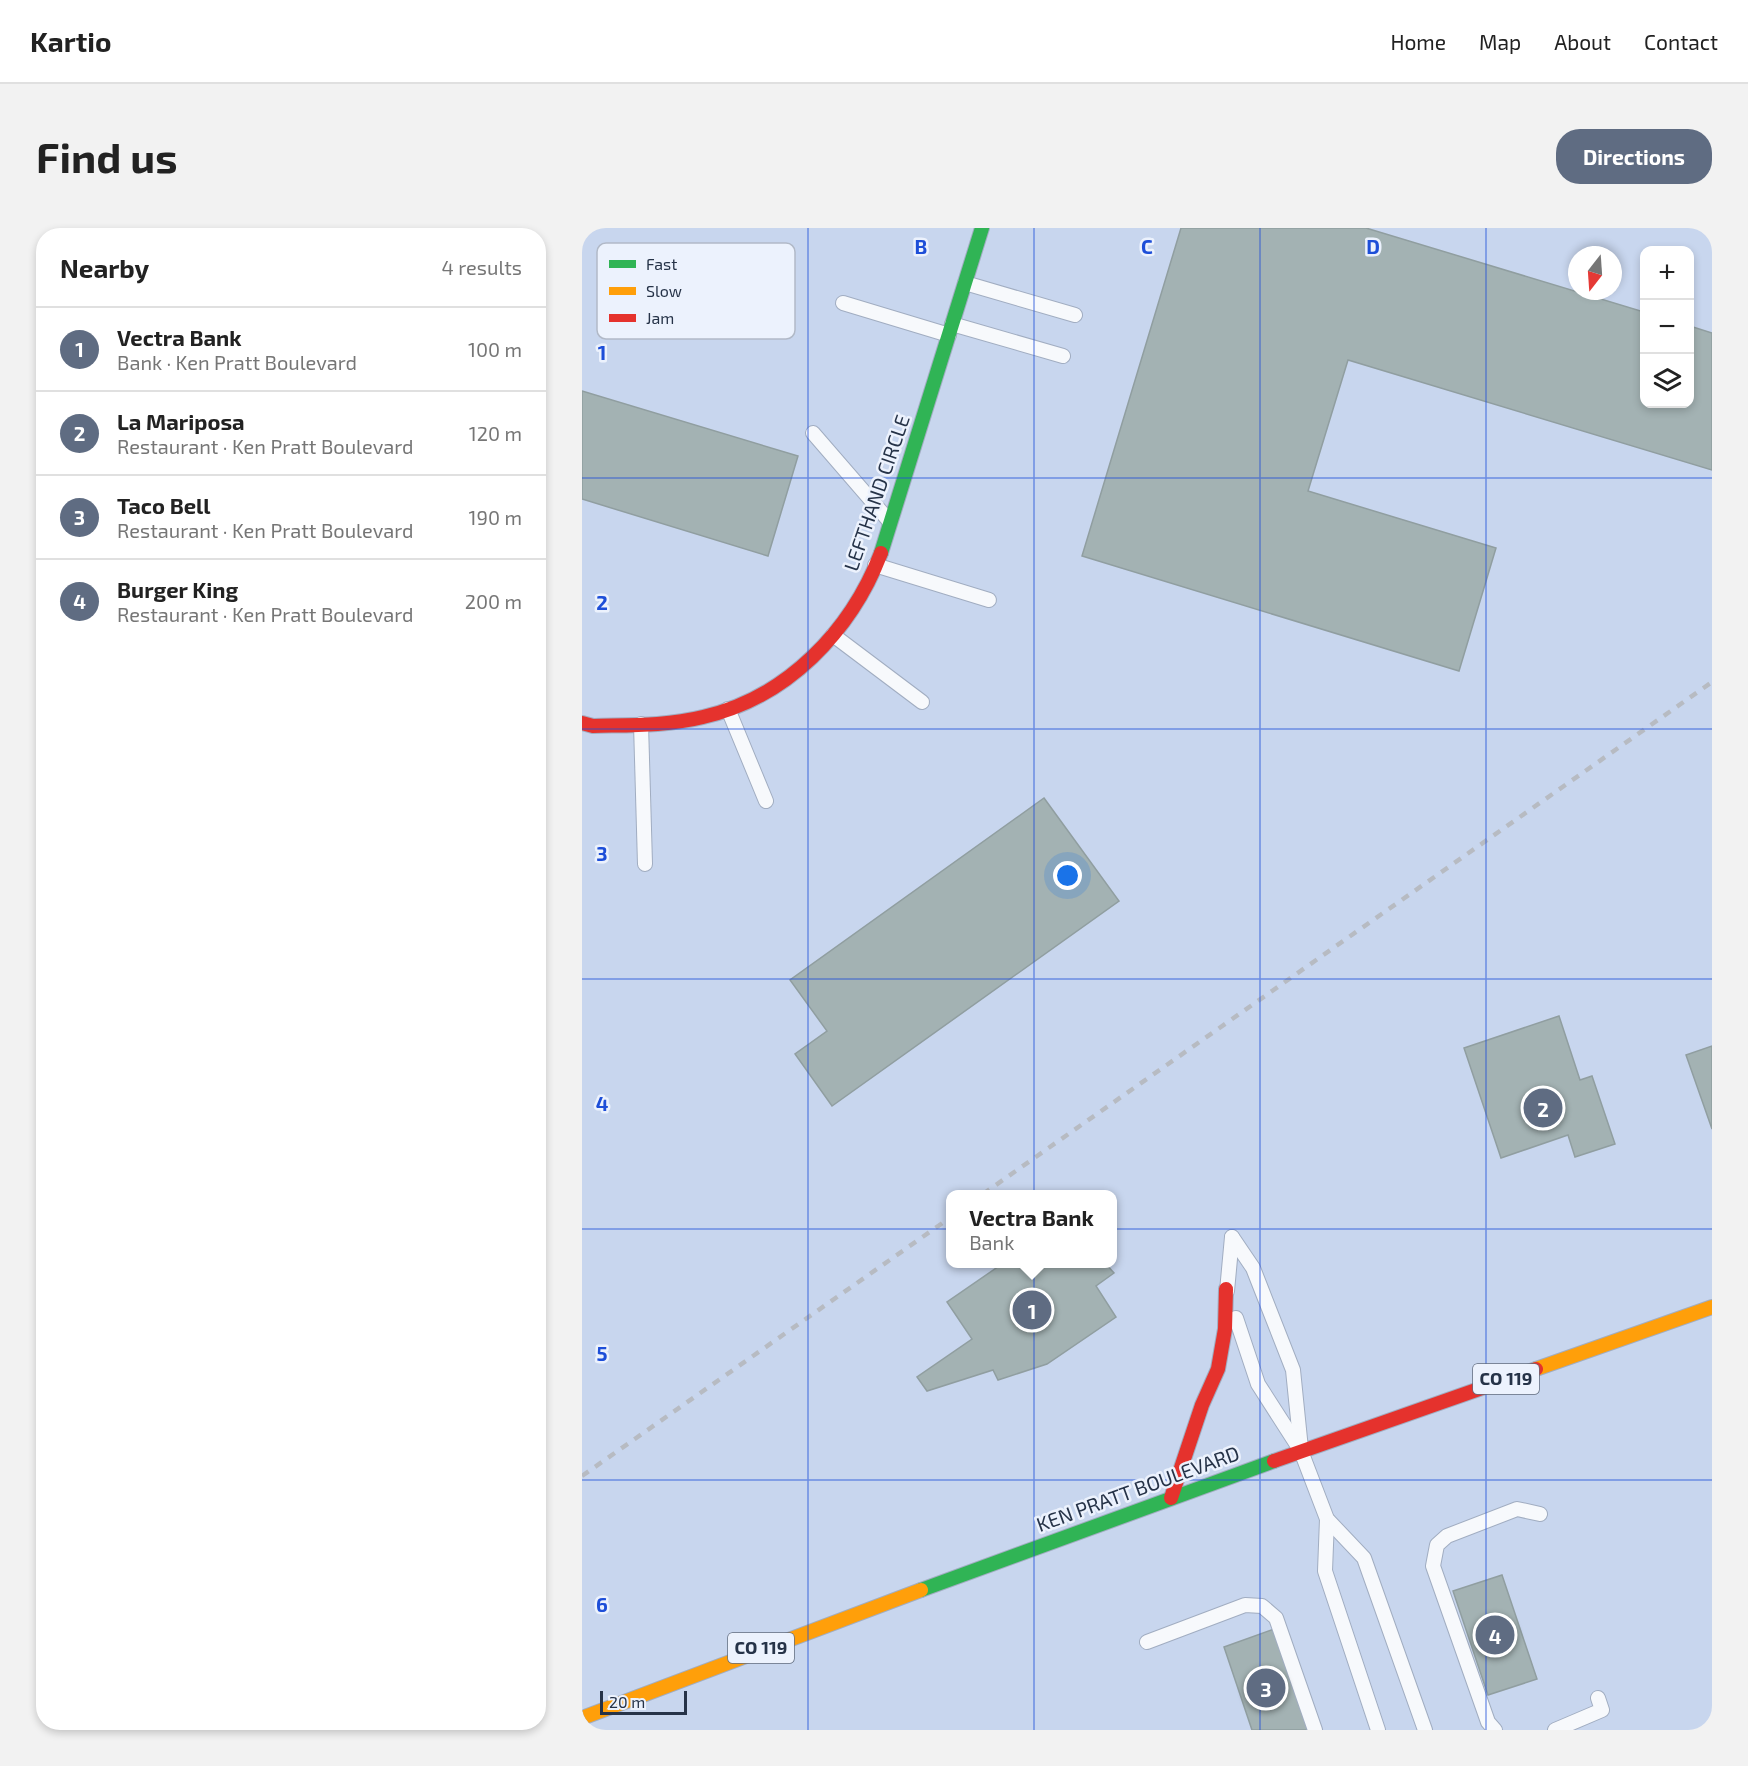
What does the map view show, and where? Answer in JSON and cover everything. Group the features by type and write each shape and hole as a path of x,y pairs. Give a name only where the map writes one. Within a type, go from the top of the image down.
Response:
{"main road":[{"name":"LEFTHAND CIRCLE","path":"582,723 593,726 689,720 728,709 777,686 815,656 846,621 875,566 982,228"},
{"path":"1171,1498 1202,1405 1218,1369 1225,1329 1226,1290"},
{"name":"KEN PRATT BOULEVARD","path":"582,1718 772,1644 1171,1498 1712,1307"}],"lane":[{"path":"965,283 1075,315"},
{"path":"843,303 1062,356"},
{"path":"813,433 890,522"},
{"path":"875,566 989,600"},
{"path":"833,635 922,702"},
{"path":"728,709 766,801"},
{"path":"641,724 645,864"},
{"path":"1301,1451 1293,1370 1253,1268 1232,1237 1226,1290 1258,1384 1301,1451 1327,1518 1364,1557 1425,1730"},
{"path":"1495,1730 1488,1722 1433,1566 1437,1545 1447,1536 1517,1509 1540,1514"},
{"path":"1327,1518 1325,1571 1378,1730"},
{"path":"1147,1642 1245,1605 1262,1606 1276,1618 1316,1730"},
{"path":"1555,1730 1602,1710 1598,1698"}],"building":[{"path":"1181,228 1366,228 1568,289 1568,300 1604,300 1640,311 1640,408 1694,408 1694,327 1712,333 1712,470 1348,360 1308,491 1496,548 1459,671 1082,556"},
{"path":"582,391 798,456 768,556 582,499"},
{"path":"1044,798 1119,901 832,1106 795,1054 827,1031 790,980"},
{"path":"1559,1016 1580,1080 1592,1076 1615,1144 1575,1157 1568,1135 1501,1158 1464,1048"},
{"path":"1712,1046 1712,1129 1686,1055"},
{"path":"996,1268 1110,1268 1114,1273 1096,1286 1116,1317 1047,1364 998,1380 993,1370 927,1391 917,1377 972,1339 947,1302"},
{"path":"1502,1575 1537,1679 1488,1695 1453,1591"},
{"path":"1274,1629 1309,1730 1252,1730 1224,1647"}],"railway":[{"path":"989,1190 1712,682"},
{"path":"582,1476 946,1221"}],"traffic: fast":[{"path":"881,553 982,228"},
{"path":"921,1590 1274,1461"}],"traffic: slow":[{"path":"1536,1369 1712,1307"},
{"path":"582,1718 921,1590"}],"traffic: jam":[{"path":"582,723 593,726 634,725 689,720 734,708 762,694 788,677 834,634 868,582 881,553"},
{"path":"1171,1498 1202,1405 1218,1369 1225,1329 1226,1289"},
{"path":"1274,1461 1536,1369"}],"place":[{"name":"La Mariposa","path":"1543,1108"},
{"name":"Vectra Bank","path":"1032,1310"},
{"name":"Burger King","path":"1495,1635"},
{"name":"Taco Bell","path":"1266,1688"}]}
